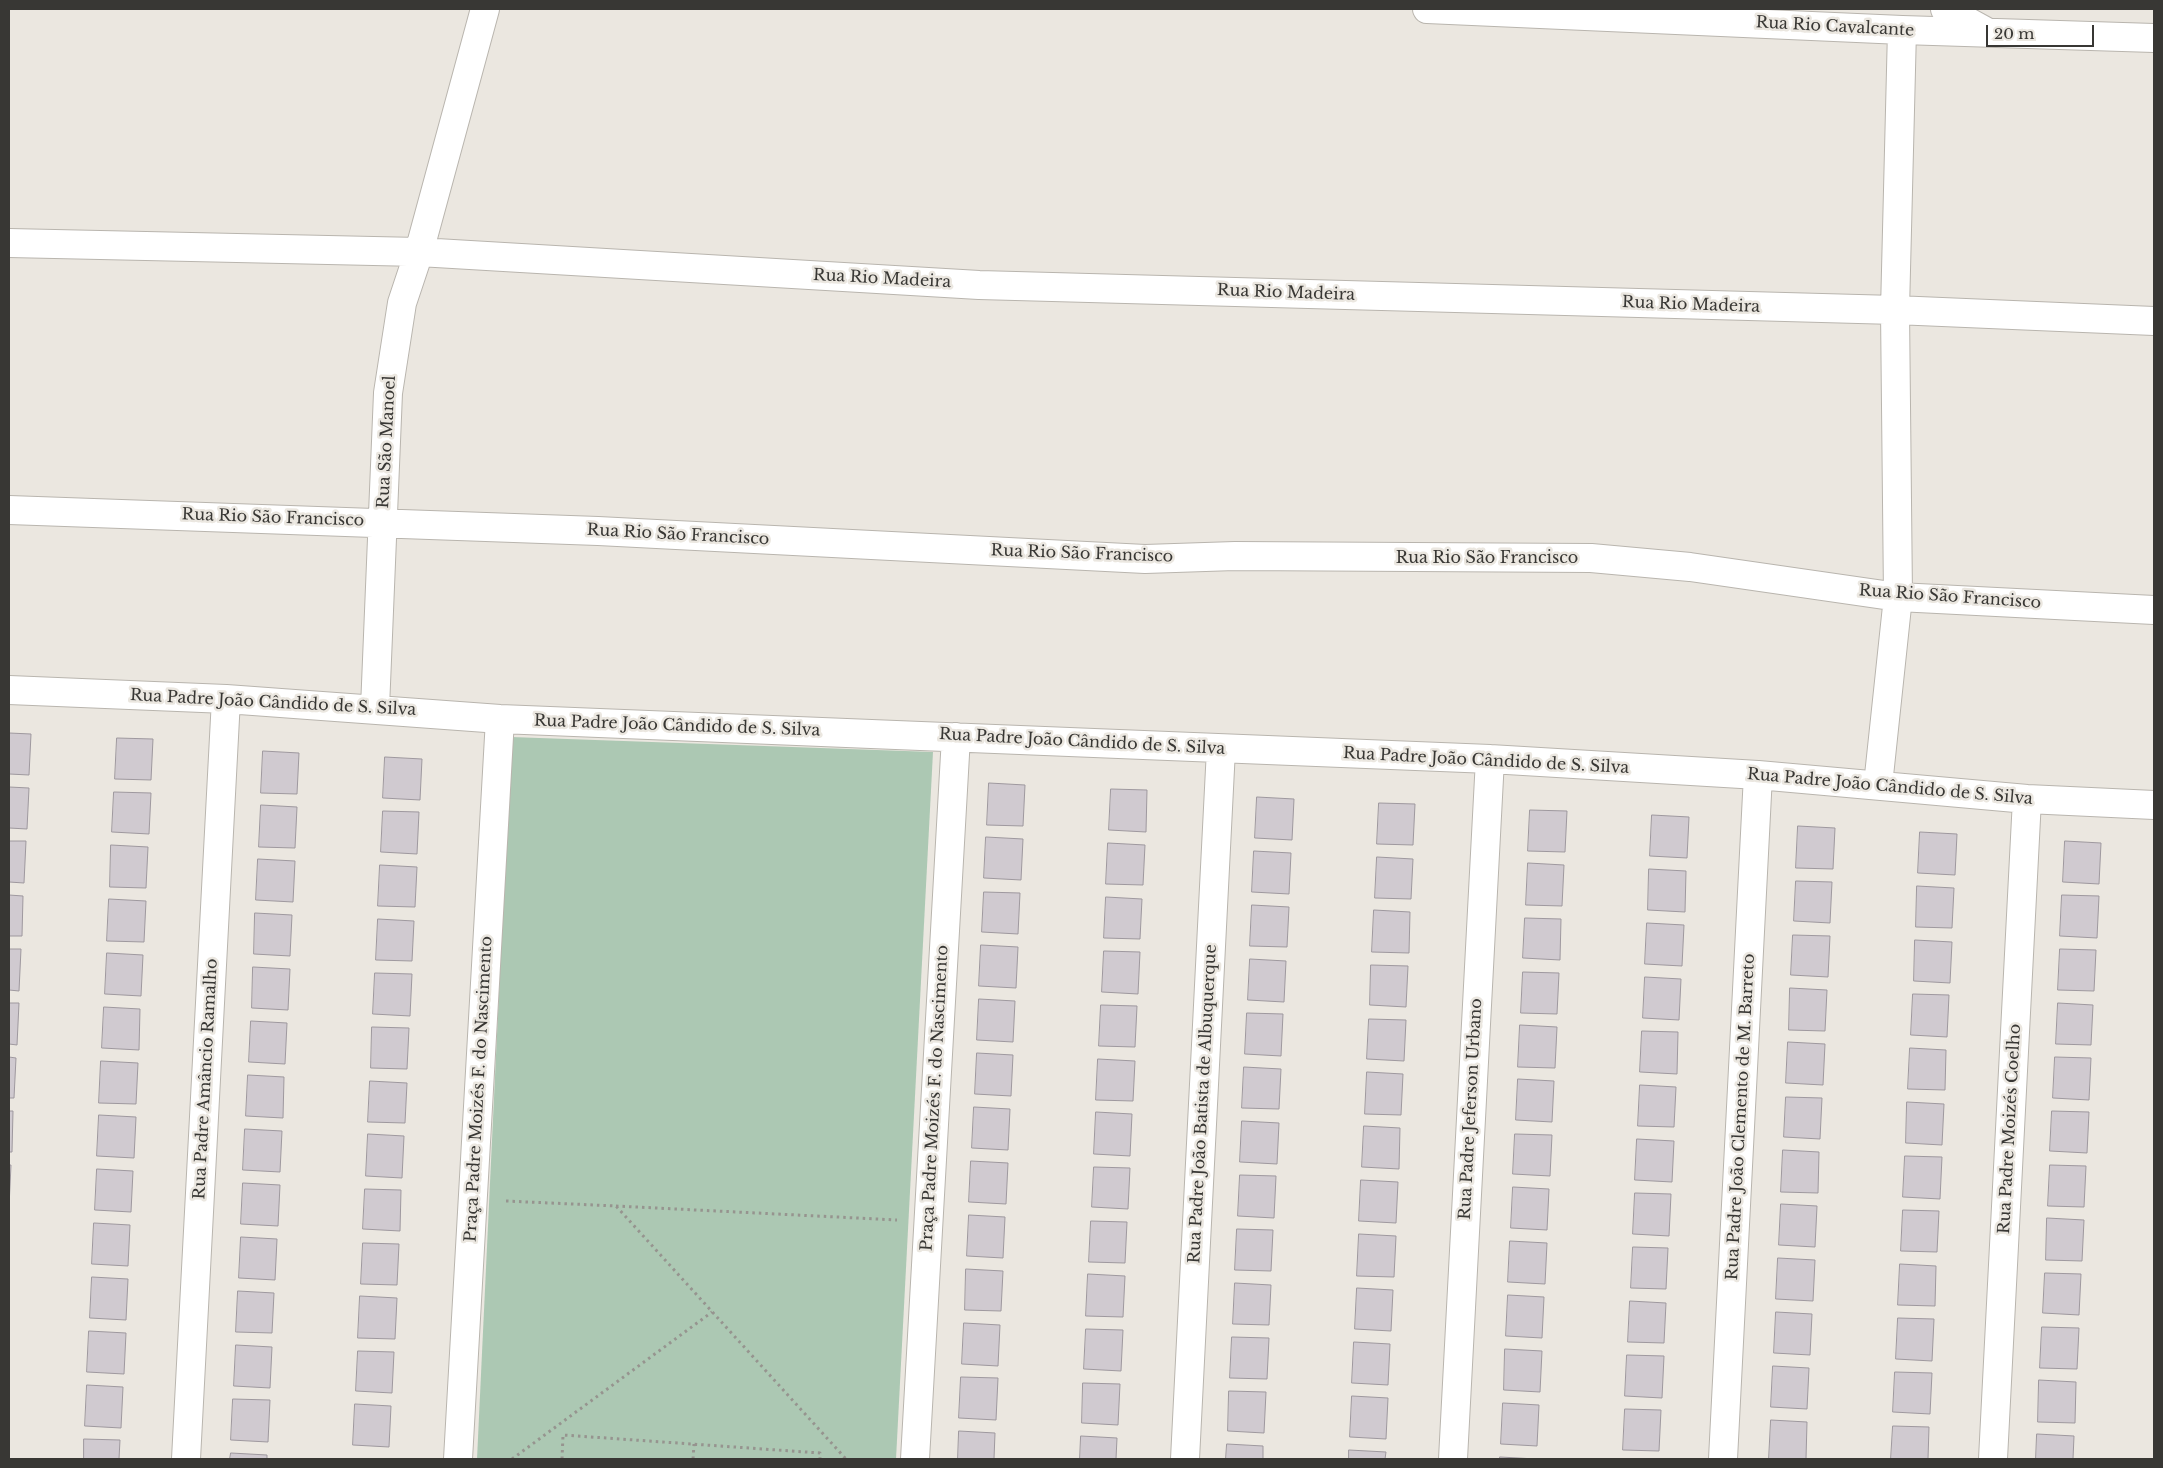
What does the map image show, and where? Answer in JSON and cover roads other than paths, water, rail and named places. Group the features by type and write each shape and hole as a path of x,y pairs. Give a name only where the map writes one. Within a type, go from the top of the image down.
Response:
{"street":[{"name":"Rua São Manoel","path":"375,708 388,393 402,304 419,252 485,9"},
{"name":"Rua Rio Cavalcante","path":"1426,9 1706,15 1902,30 2154,38"},
{"path":"1945,9 1990,33"},
{"path":"1878,785 1898,596 1895,310 1902,30"},
{"name":"Rua Rio Madeira","path":"9,244 419,252 979,285 1895,310 2154,321"},
{"name":"Rua Rio São Francisco","path":"9,510 383,522 1145,559 1235,556 1591,558 1690,567 1898,596 2154,610"},
{"name":"Rua Padre João Cândido de S. Silva","path":"9,690 226,699 375,708 500,719 1490,759 1758,775 2027,799 2154,805"},
{"name":"Rua Padre Amâncio Ramalho","path":"186,1459 226,699"},
{"name":"Praça Padre Moizés F. do Nascimento","path":"458,1459 500,719"},
{"name":"Praça Padre Moizés F. do Nascimento","path":"914,1459 956,737"},
{"name":"Rua Padre João Batista de Albuquerque","path":"1185,1459 1221,749"},
{"name":"Rua Padre Jeferson Urbano","path":"1453,1459 1490,759"},
{"name":"Rua Padre João Clemento de M. Barreto","path":"1723,1459 1758,775"},
{"name":"Rua Padre Moizés Coelho","path":"1993,1459 2027,799"}]}
